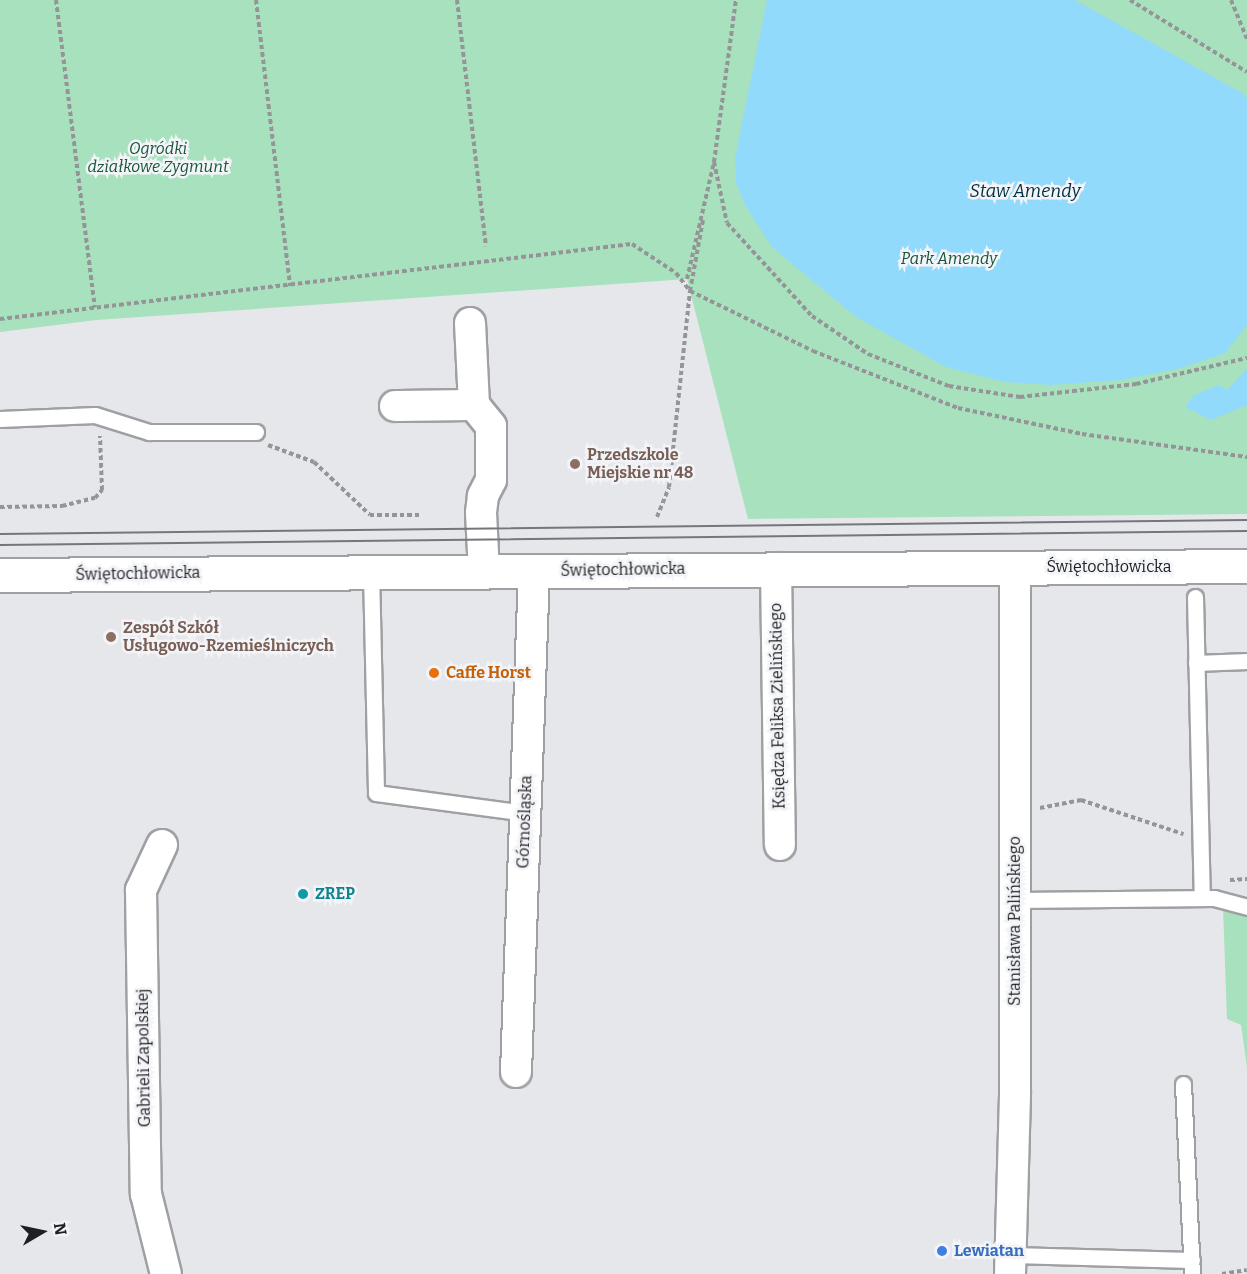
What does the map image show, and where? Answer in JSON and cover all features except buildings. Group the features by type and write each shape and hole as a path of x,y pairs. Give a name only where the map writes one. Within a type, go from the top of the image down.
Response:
{"main road":[{"name":"Świętochłowicka","path":"0,575 1247,566"}],"street":[{"path":"470,323 474,405 491,426 491,480 483,496 481,513 483,572"},
{"path":"395,406 474,405"},
{"name":"Stanisława Palińskiego","path":"1011,1265 1015,900 1015,567"},
{"name":"Księdza Feliksa Zielińskiego","path":"776,568 780,845"},
{"name":"Górnośląska","path":"516,1072 534,572"},
{"name":"Gabrieli Zapolskiej","path":"162,845 141,890 146,1194 166,1274"}],"lane":[{"path":"0,419 94,415 149,432 256,432"},
{"path":"371,571 376,793 525,813"},
{"path":"1195,597 1202,898"},
{"path":"1196,663 1247,662"},
{"path":"1015,900 1202,898 1247,907"},
{"path":"1011,1265 1192,1267 1183,1084"}],"path":[{"path":"56,0 95,308"},
{"path":"256,0 290,286"},
{"path":"457,0 486,246"},
{"path":"657,517 669,487 690,291 714,162 736,0"},
{"path":"1130,0 1247,72"},
{"path":"1231,0 1247,39"},
{"path":"687,279 714,162"},
{"path":"714,162 727,223 812,316 868,354 949,386 1020,397 1136,384 1247,358"},
{"path":"0,319 290,286 562,249 632,244 676,273 690,291 813,351 958,408 1082,434 1247,457"},
{"path":"256,432 261,442 314,462 370,515 418,514"},
{"path":"0,507 62,506 95,498 102,490 100,433"},
{"path":"1034,809 1081,800 1200,840"},
{"path":"1222,1274 1247,1270"}],"green space":[{"path":"0,0 1247,0 1247,514 748,519 687,279 96,320 0,332"},
{"path":"1223,907 1247,916 1247,1067 1241,1025 1227,1019"}],"water":[{"name":"Staw Amendy","path":"767,0 1075,0 1244,94 1247,99 1247,325 1225,353 1181,368 1121,380 1051,385 1005,382 946,367 856,317 772,247 744,203 736,183 735,158"},
{"path":"1247,369 1247,405 1211,420 1185,407 1193,396 1218,385 1227,390"}],"tram line":[{"path":"0,534 1247,520"},
{"path":"0,545 1247,531"}],"place":[{"name":"Przedszkole Miejskie nr 48","path":"575,464"},
{"name":"Zespół Szkół Usługowo-Rzemieślniczych","path":"111,637"},
{"name":"Caffe Horst","path":"434,673"},
{"name":"ZREP","path":"303,894"},
{"name":"Lewiatan","path":"942,1251"}],"park label":[{"name":"Ogródki działkowe Zygmunt","path":"158,158"},
{"name":"Park Amendy","path":"949,259"}]}
